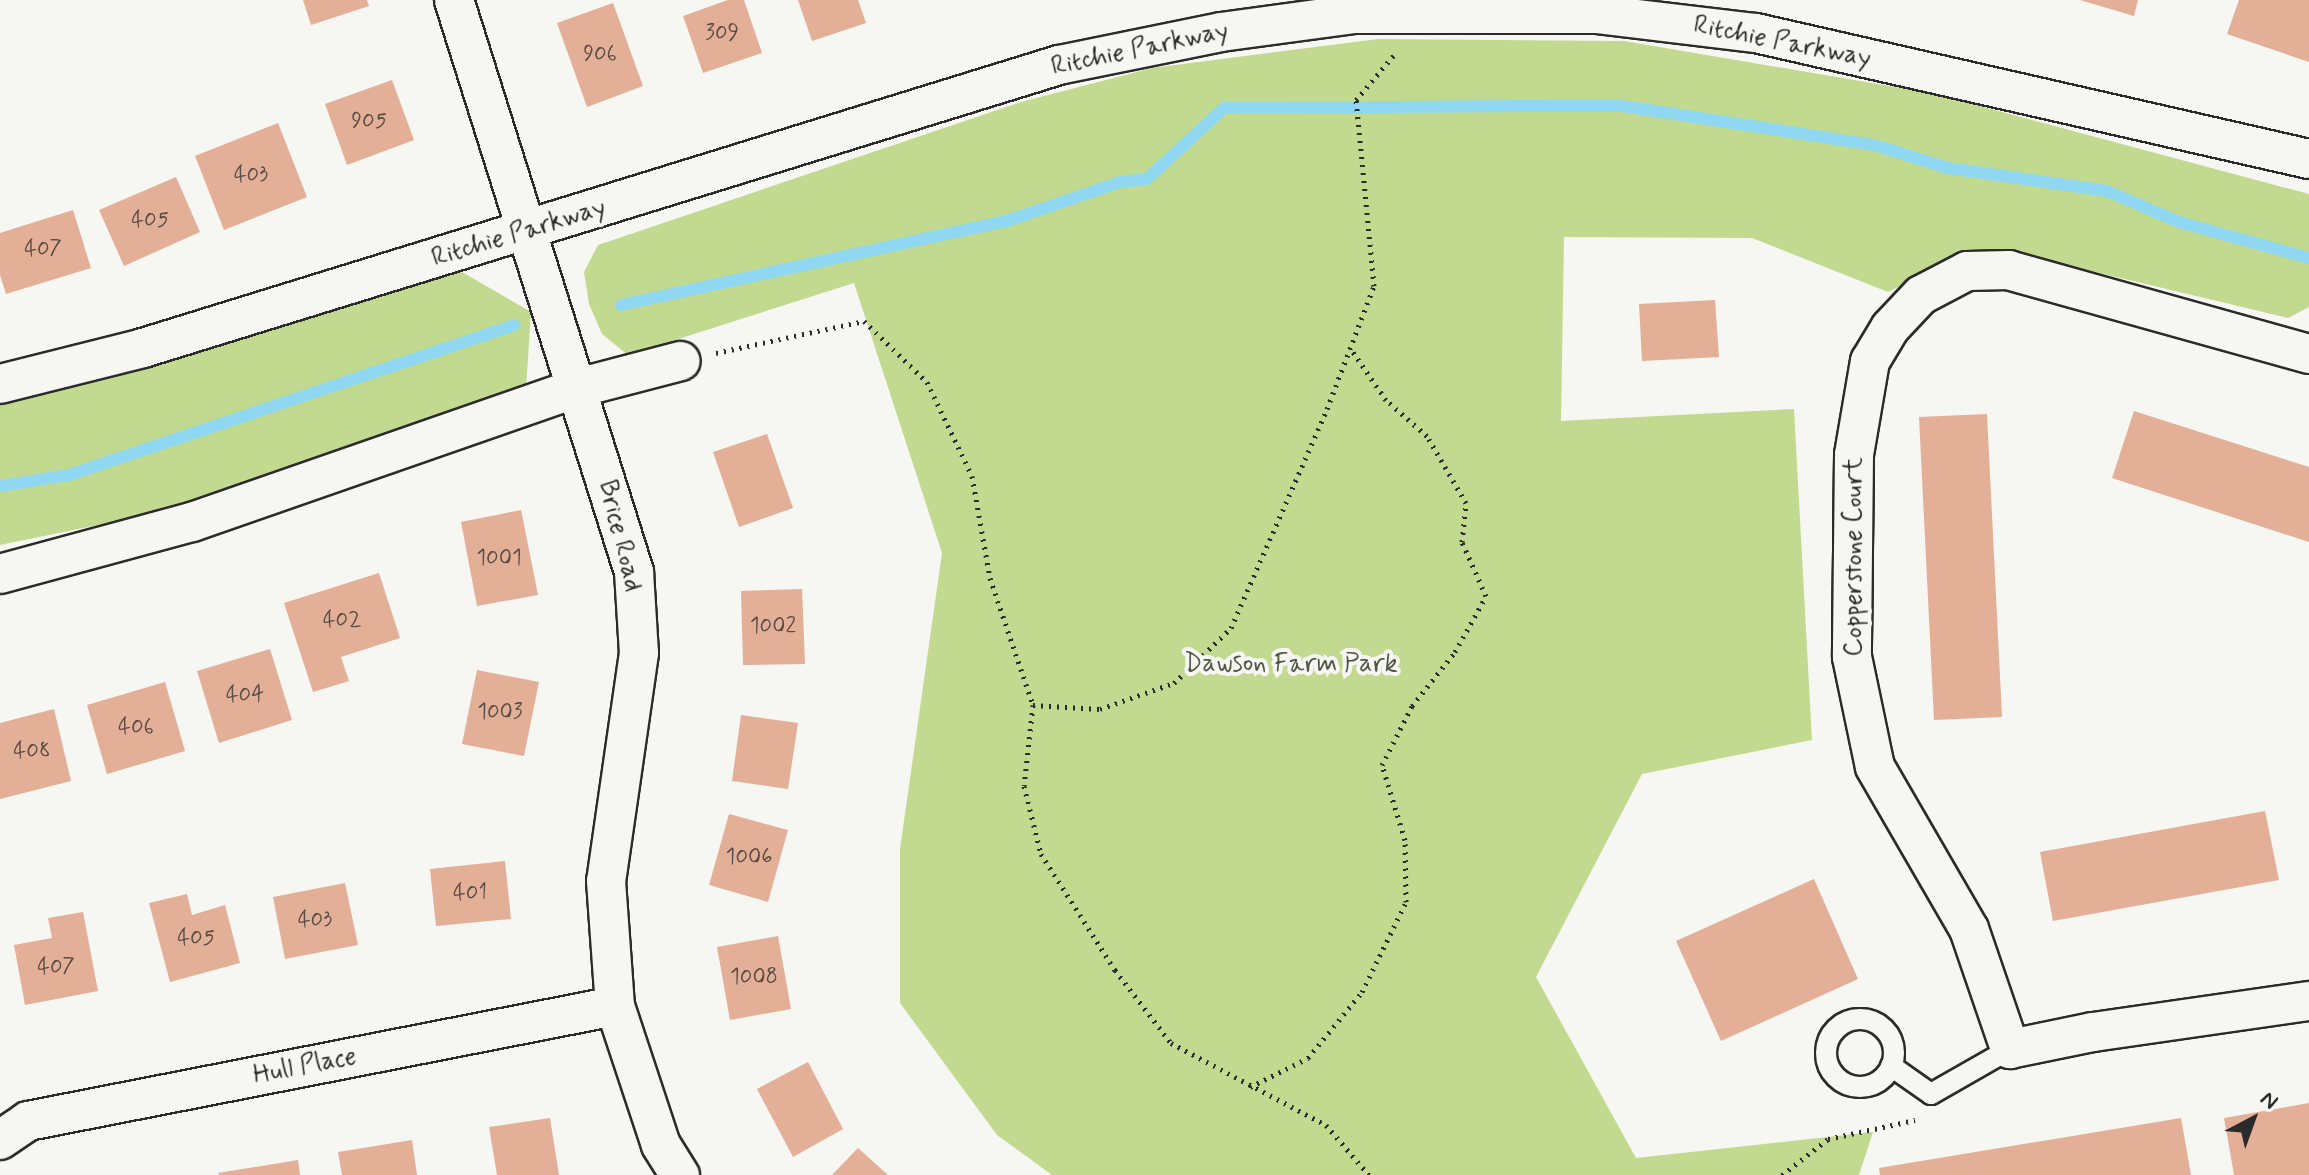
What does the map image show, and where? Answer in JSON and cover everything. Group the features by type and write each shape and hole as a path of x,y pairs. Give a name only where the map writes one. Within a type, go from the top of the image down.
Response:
{"street":[{"name":"Brice Road","path":"454,0 634,572 638,639 606,881 615,1006 661,1145 680,1175"},
{"name":"Ritchie Parkway","path":"0,384 143,348 1059,65 1354,7 1596,14 1756,33 2309,159"},
{"name":"Copperstone Court","path":"2010,1049 1969,929 1875,767 1852,657 1854,455 1870,361 1890,328 1921,295 1967,271 2009,270 2309,354"},
{"path":"0,574 192,522 577,388 681,361"},
{"path":"2010,1049 2093,1032 2309,1001"},
{"name":"Hull Place","path":"0,1140 28,1121 615,1006"}],"lane":[{"path":"1891,1066 1931,1094 2010,1049"}],"path":[{"path":"1033,705 1100,709 1174,683 1231,628 1351,349 1374,286 1356,100 1394,54"},
{"path":"681,361 864,321 927,382 972,476 990,578 1033,705 1024,786 1041,854 1115,970 1171,1043 1326,1125 1369,1175"},
{"path":"1250,1087 1308,1058 1362,992 1406,902 1405,840 1382,765 1412,706 1455,652 1486,596 1462,542 1466,503 1427,436 1386,400 1351,349"},
{"path":"1782,1175 1828,1139"}],"green space":[{"name":"Dawson Farm Park","path":"1378,39 1624,41 1931,93 2309,194 2309,307 2288,318 2033,257 1956,259 1888,292 1752,238 1564,237 1561,421 1794,409 1812,740 1642,774 1536,977 1636,1158 1873,1132 1859,1175 1052,1175 997,1135 900,1003 900,849 942,553 854,283 628,355 602,334 589,304 584,272 598,245 1021,102 1152,68"},
{"path":"462,272 531,312 526,389 225,499 0,545 0,400 160,360"}],"building":[{"path":"303,0 367,0 369,6 311,25"},
{"path":"728,0 744,0 762,53 703,73 683,16"},
{"path":"798,0 858,0 866,23 812,41"},
{"path":"2080,0 2138,0 2134,16"},
{"path":"2239,0 2309,0 2309,62 2227,34"},
{"path":"613,3 643,86 587,107 557,23"},
{"path":"392,80 414,140 347,165 325,104"},
{"path":"278,123 307,197 224,230 195,156"},
{"path":"176,177 200,232 124,266 99,210"},
{"path":"73,210 91,268 6,294 0,275 0,233"},
{"path":"1715,300 1719,357 1642,361 1639,304"},
{"path":"2134,411 2309,467 2309,542 2112,478"},
{"path":"1987,414 2002,717 1934,720 1919,417"},
{"path":"767,434 793,508 739,527 713,452"},
{"path":"521,510 538,595 477,606 461,522"},
{"path":"379,573 400,638 341,657 349,681 313,692 284,603"},
{"path":"802,589 805,664 743,665 741,591"},
{"path":"270,649 292,720 219,743 197,671"},
{"path":"477,670 539,682 524,756 462,744"},
{"path":"165,682 185,751 107,774 87,705"},
{"path":"54,709 71,781 0,799 0,723"},
{"path":"741,715 798,723 788,789 732,781"},
{"path":"2265,811 2279,880 2053,921 2040,852"},
{"path":"729,814 788,830 768,902 709,885"},
{"path":"505,861 511,919 436,926 430,869"},
{"path":"1814,879 1858,979 1721,1041 1676,941"},
{"path":"345,883 358,945 285,959 273,897"},
{"path":"187,894 192,915 225,905 240,963 170,982 149,903"},
{"path":"83,912 98,991 25,1005 14,945 52,938 48,918"},
{"path":"778,936 791,1009 730,1020 717,947"},
{"path":"808,1062 843,1129 793,1157 757,1089"},
{"path":"2309,1103 2309,1175 2234,1175 2224,1118"},
{"path":"550,1118 559,1175 497,1175 489,1127"},
{"path":"2181,1118 2191,1175 1880,1175 1879,1168"},
{"path":"412,1140 417,1175 342,1175 338,1152"},
{"path":"858,1148 888,1175 832,1175"},
{"path":"298,1160 300,1175 218,1173"}],"waterway":[{"path":"621,305 1007,221 1120,182 1147,179 1224,108 1616,105 1875,145 1948,168 2107,191 2179,222 2309,258"},
{"path":"0,486 69,475 514,325"}]}
